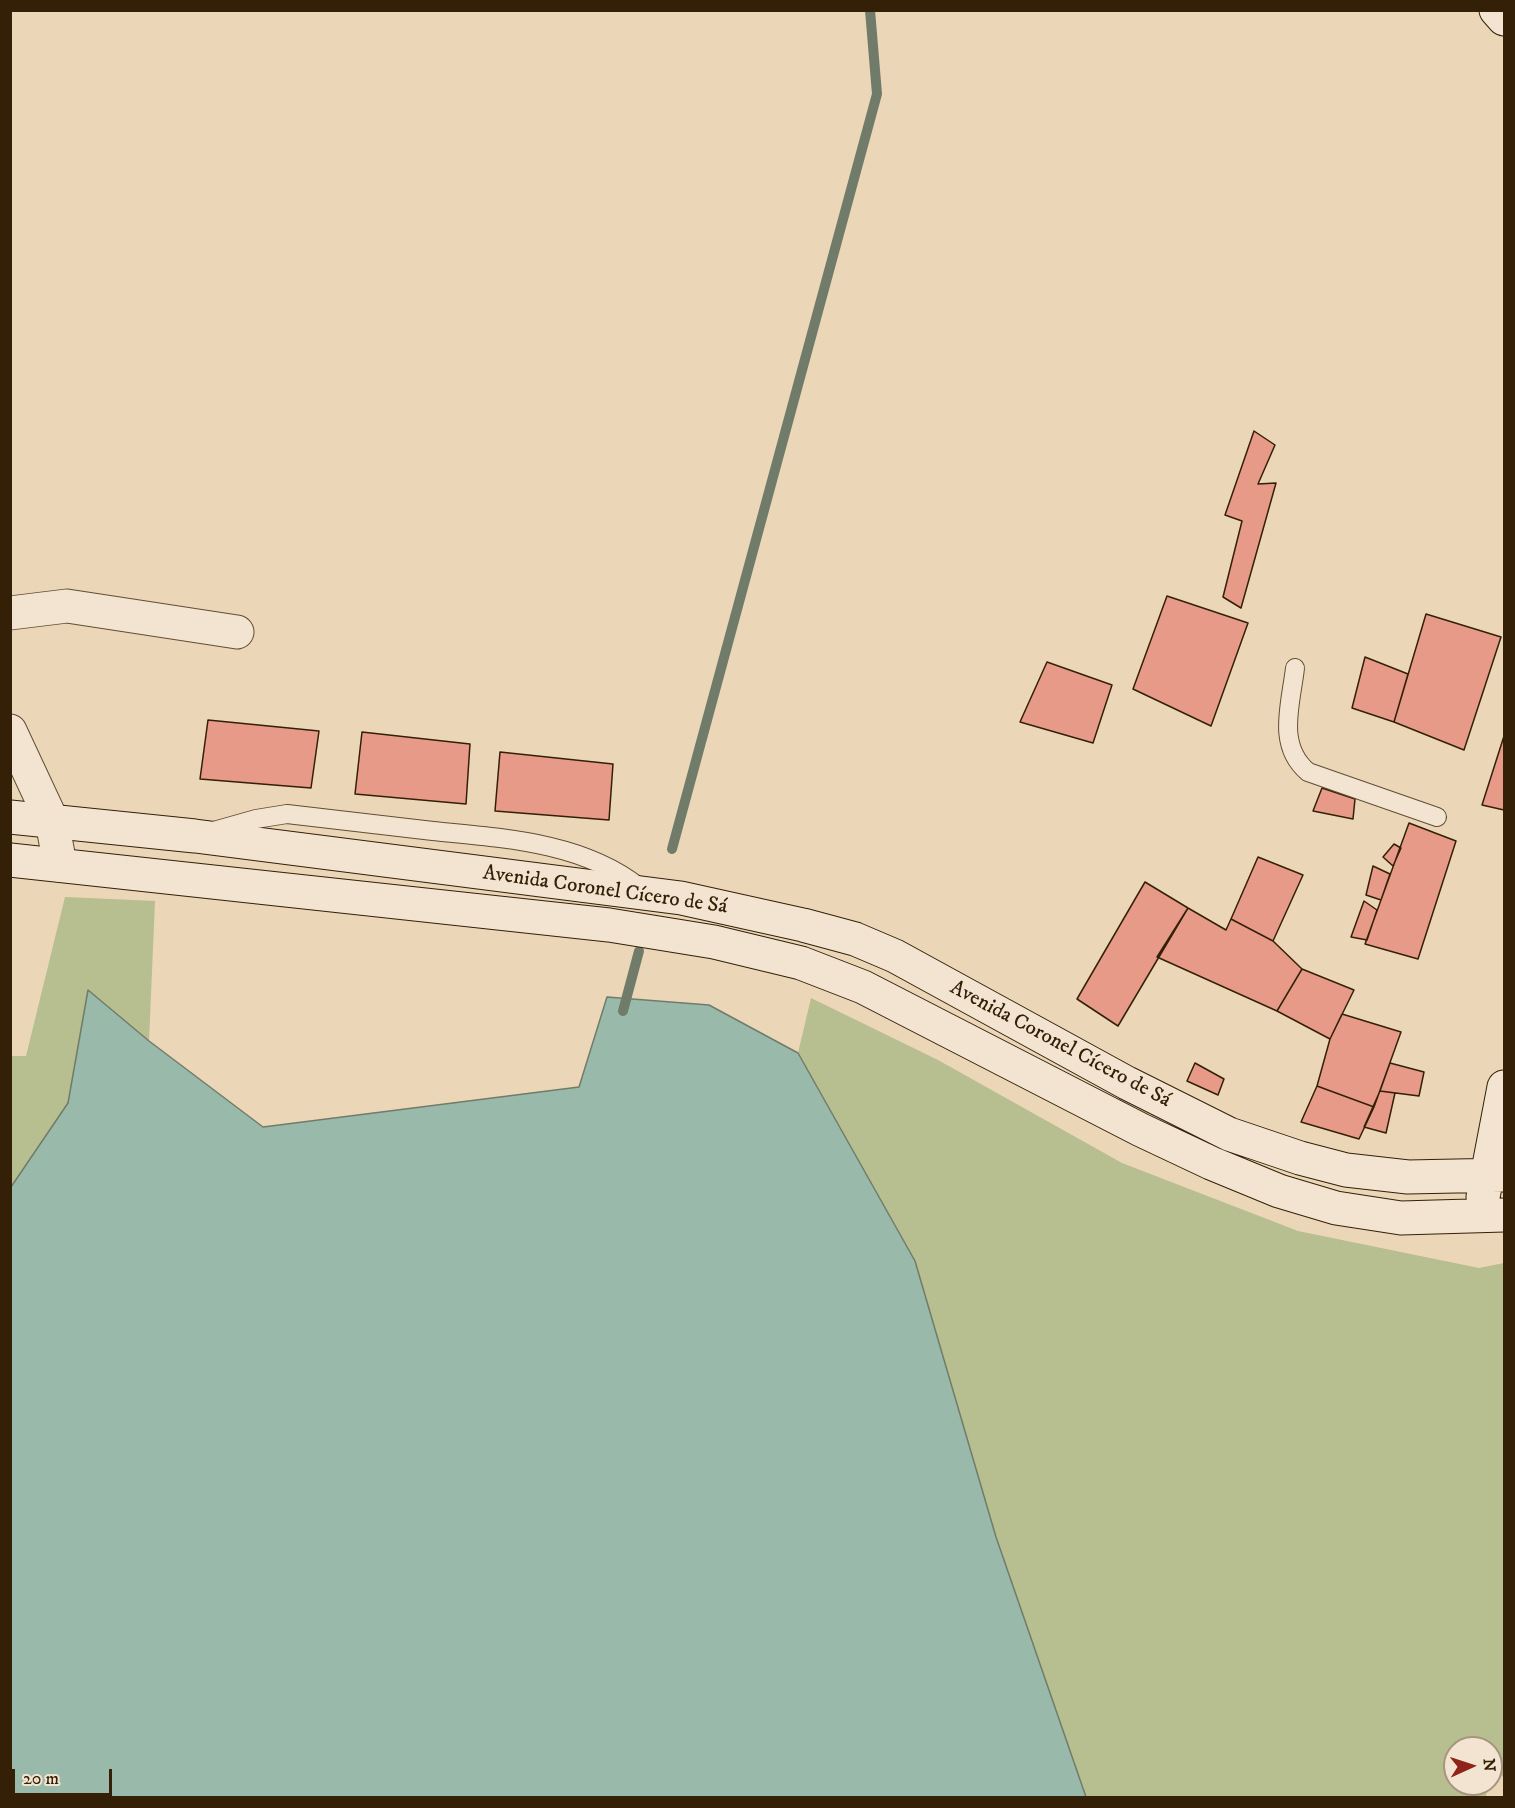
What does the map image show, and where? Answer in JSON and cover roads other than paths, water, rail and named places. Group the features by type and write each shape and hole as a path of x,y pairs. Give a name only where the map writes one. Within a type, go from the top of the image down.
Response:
{"main road":[{"path":"1496,10 1504,19"},
{"path":"10,613 67,606 237,632"},
{"path":"10,731 52,821 60,865"},
{"name":"Avenida Coronel Cícero de Sá","path":"10,817 195,836 681,898 803,925 865,943 896,956 1127,1083 1229,1134 1300,1158 1346,1170 1408,1177 1495,1175"},
{"name":"Avenida Coronel Cícero de Sá","path":"10,860 609,926 714,942 801,963 863,987 1141,1131 1279,1191 1336,1208 1401,1218 1492,1215"},
{"path":"1492,1215 1504,1087"}],"lane":[{"path":"1295,668 1287,734 1291,750 1298,763 1308,772 1437,817"},
{"path":"1211,1163 1229,1134"}],"waterway":[{"path":"672,849 877,94 870,10"},
{"path":"623,1011 639,951"}]}
